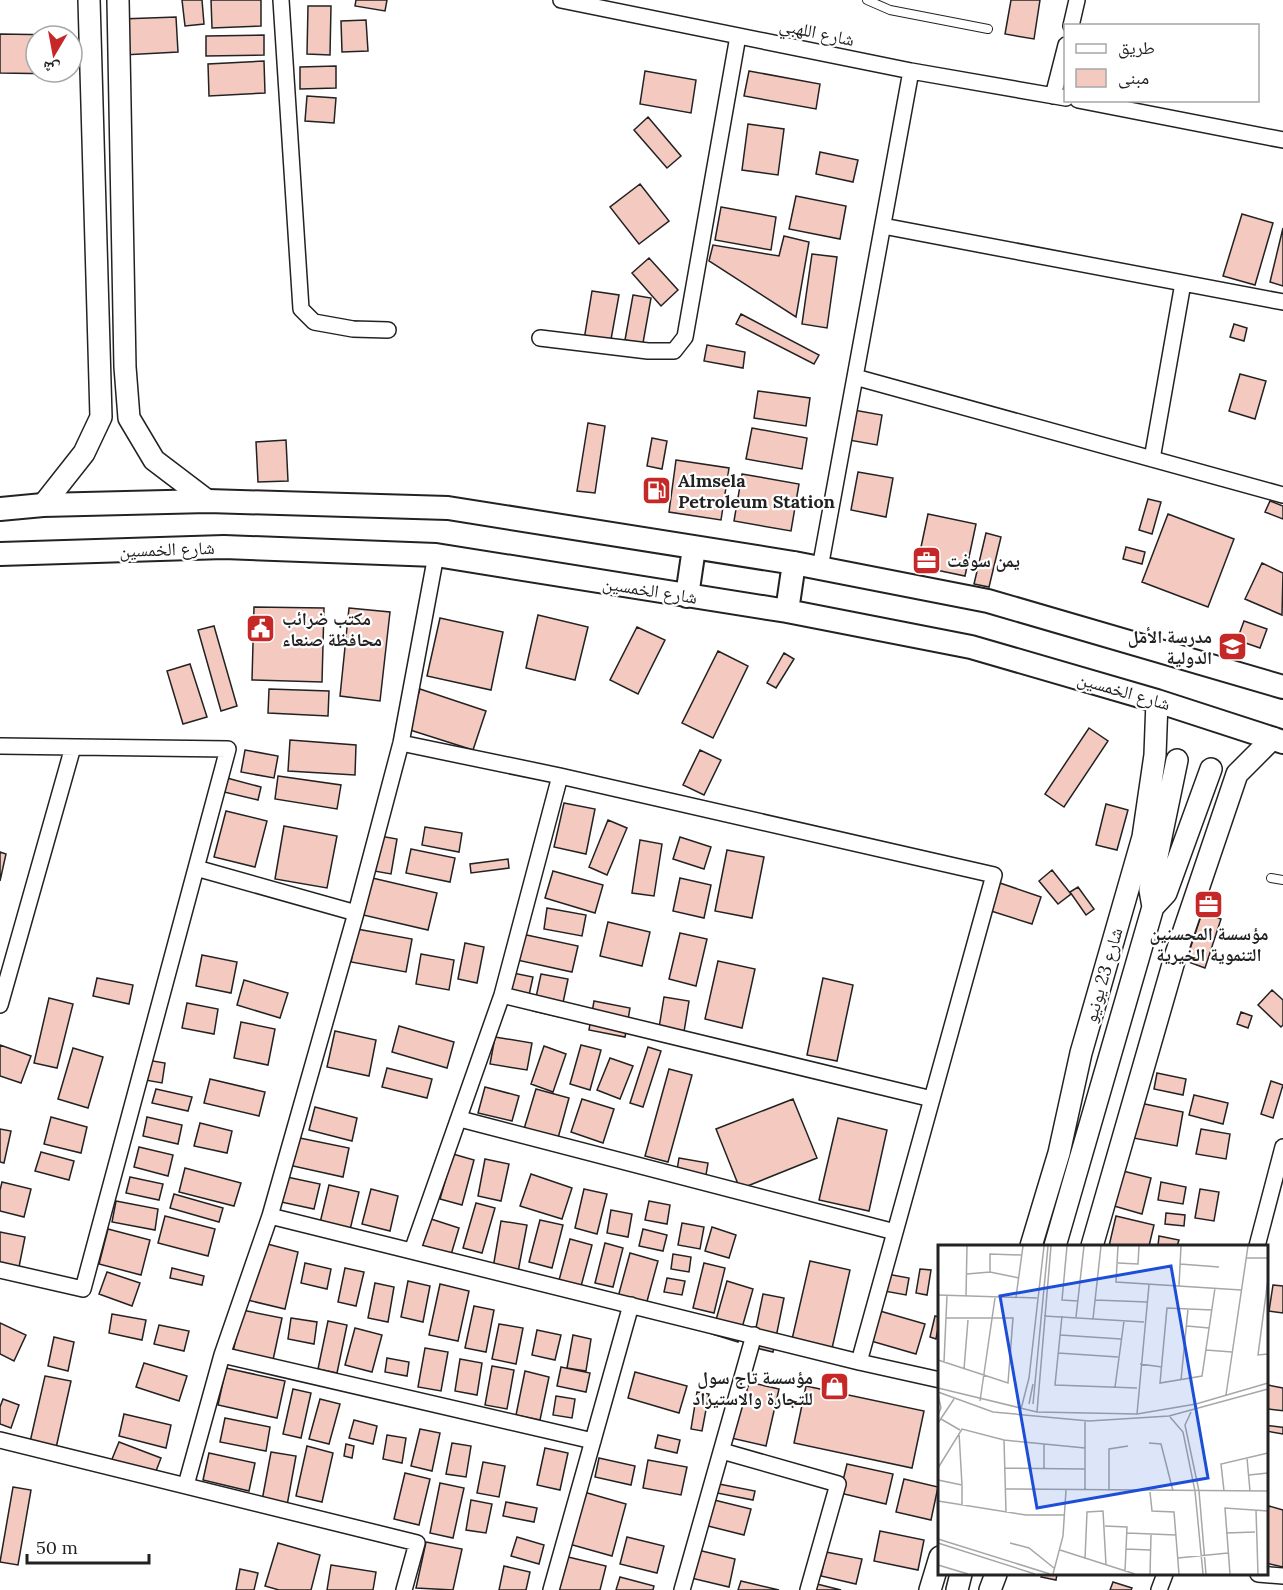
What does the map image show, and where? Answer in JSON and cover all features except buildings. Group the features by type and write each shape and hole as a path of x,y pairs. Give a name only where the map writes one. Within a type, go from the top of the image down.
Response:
{"main road":[{"path":"0,509 43,505 208,501 448,508 794,563 988,601 1283,687"},
{"name":"شارع الخمسين","path":"0,554 224,547 436,555 786,611 971,647 1157,701 1278,740"},
{"path":"687,596 694,548"},
{"path":"786,611 794,563"}],"street":[{"path":"43,505 84,453 100,417 89,0"},
{"path":"118,0 125,367 129,418 154,460 208,501"},
{"path":"280,0 301,309 314,322 353,329 388,330"},
{"name":"شارع اللهبي","path":"561,0 619,6 738,36 911,71 1059,97"},
{"path":"1071,24 1077,0"},
{"path":"540,338 648,351 674,351 685,337 738,36"},
{"path":"1059,97 1064,54"},
{"path":"820,568 911,71"},
{"path":"1088,102 1283,140"},
{"path":"883,226 1283,302"},
{"path":"1152,459 1184,283"},
{"path":"855,377 1283,495"},
{"path":"100,417 106,425 116,428 126,423 129,418"},
{"path":"186,1485 222,1354 270,1216 356,913 401,743 436,555"},
{"name":"شارع 23 يونيو","path":"1031,1245 1059,1153 1081,1053 1143,837 1155,755 1157,701"},
{"path":"1092,1245 1176,954 1237,774 1278,740"},
{"path":"401,743 560,776 994,875 859,1362"},
{"path":"0,746 228,749 83,1290 0,1270"},
{"path":"0,1005 74,747"},
{"path":"1155,755 1237,774"},
{"path":"1055,1245 1152,907 1150,890 1178,760"},
{"path":"1152,907 1166,892 1211,769"},
{"path":"412,1251 502,995 560,776"},
{"path":"196,868 356,913"},
{"path":"502,995 932,1099"},
{"path":"460,1119 895,1232"},
{"path":"1257,1245 1283,1147"},
{"path":"270,1216 938,1380"},
{"path":"551,1590 631,1305"},
{"path":"682,1590 754,1335"},
{"path":"222,1354 593,1441"},
{"path":"1268,1417 1283,1419"},
{"path":"0,1440 417,1543 404,1590"},
{"path":"722,1451 838,1484 808,1590"},
{"path":"930,1590 938,1561"},
{"path":"957,1590 961,1575"},
{"path":"990,1590 996,1575"},
{"path":"1159,1590 1165,1575"},
{"path":"1268,1575 1283,1576"}],"lane":[{"path":"867,0 890,10 988,29"},
{"path":"1271,878 1283,880"}],"place":[{"name":"Almsela Petroleum Station","path":"657,490"},
{"name":"يمن سوفت","path":"926,560"},
{"name":"مكتب ضرائب محافظة صنعاء","path":"261,628"},
{"name":"مدرسة الأمل الدولية","path":"1233,646"},
{"name":"مؤسسة المحسنين التنموية الخيرية","path":"1209,904"},
{"name":"مؤسسة تاج سول للتجارة والاستيراد","path":"834,1387"}]}
